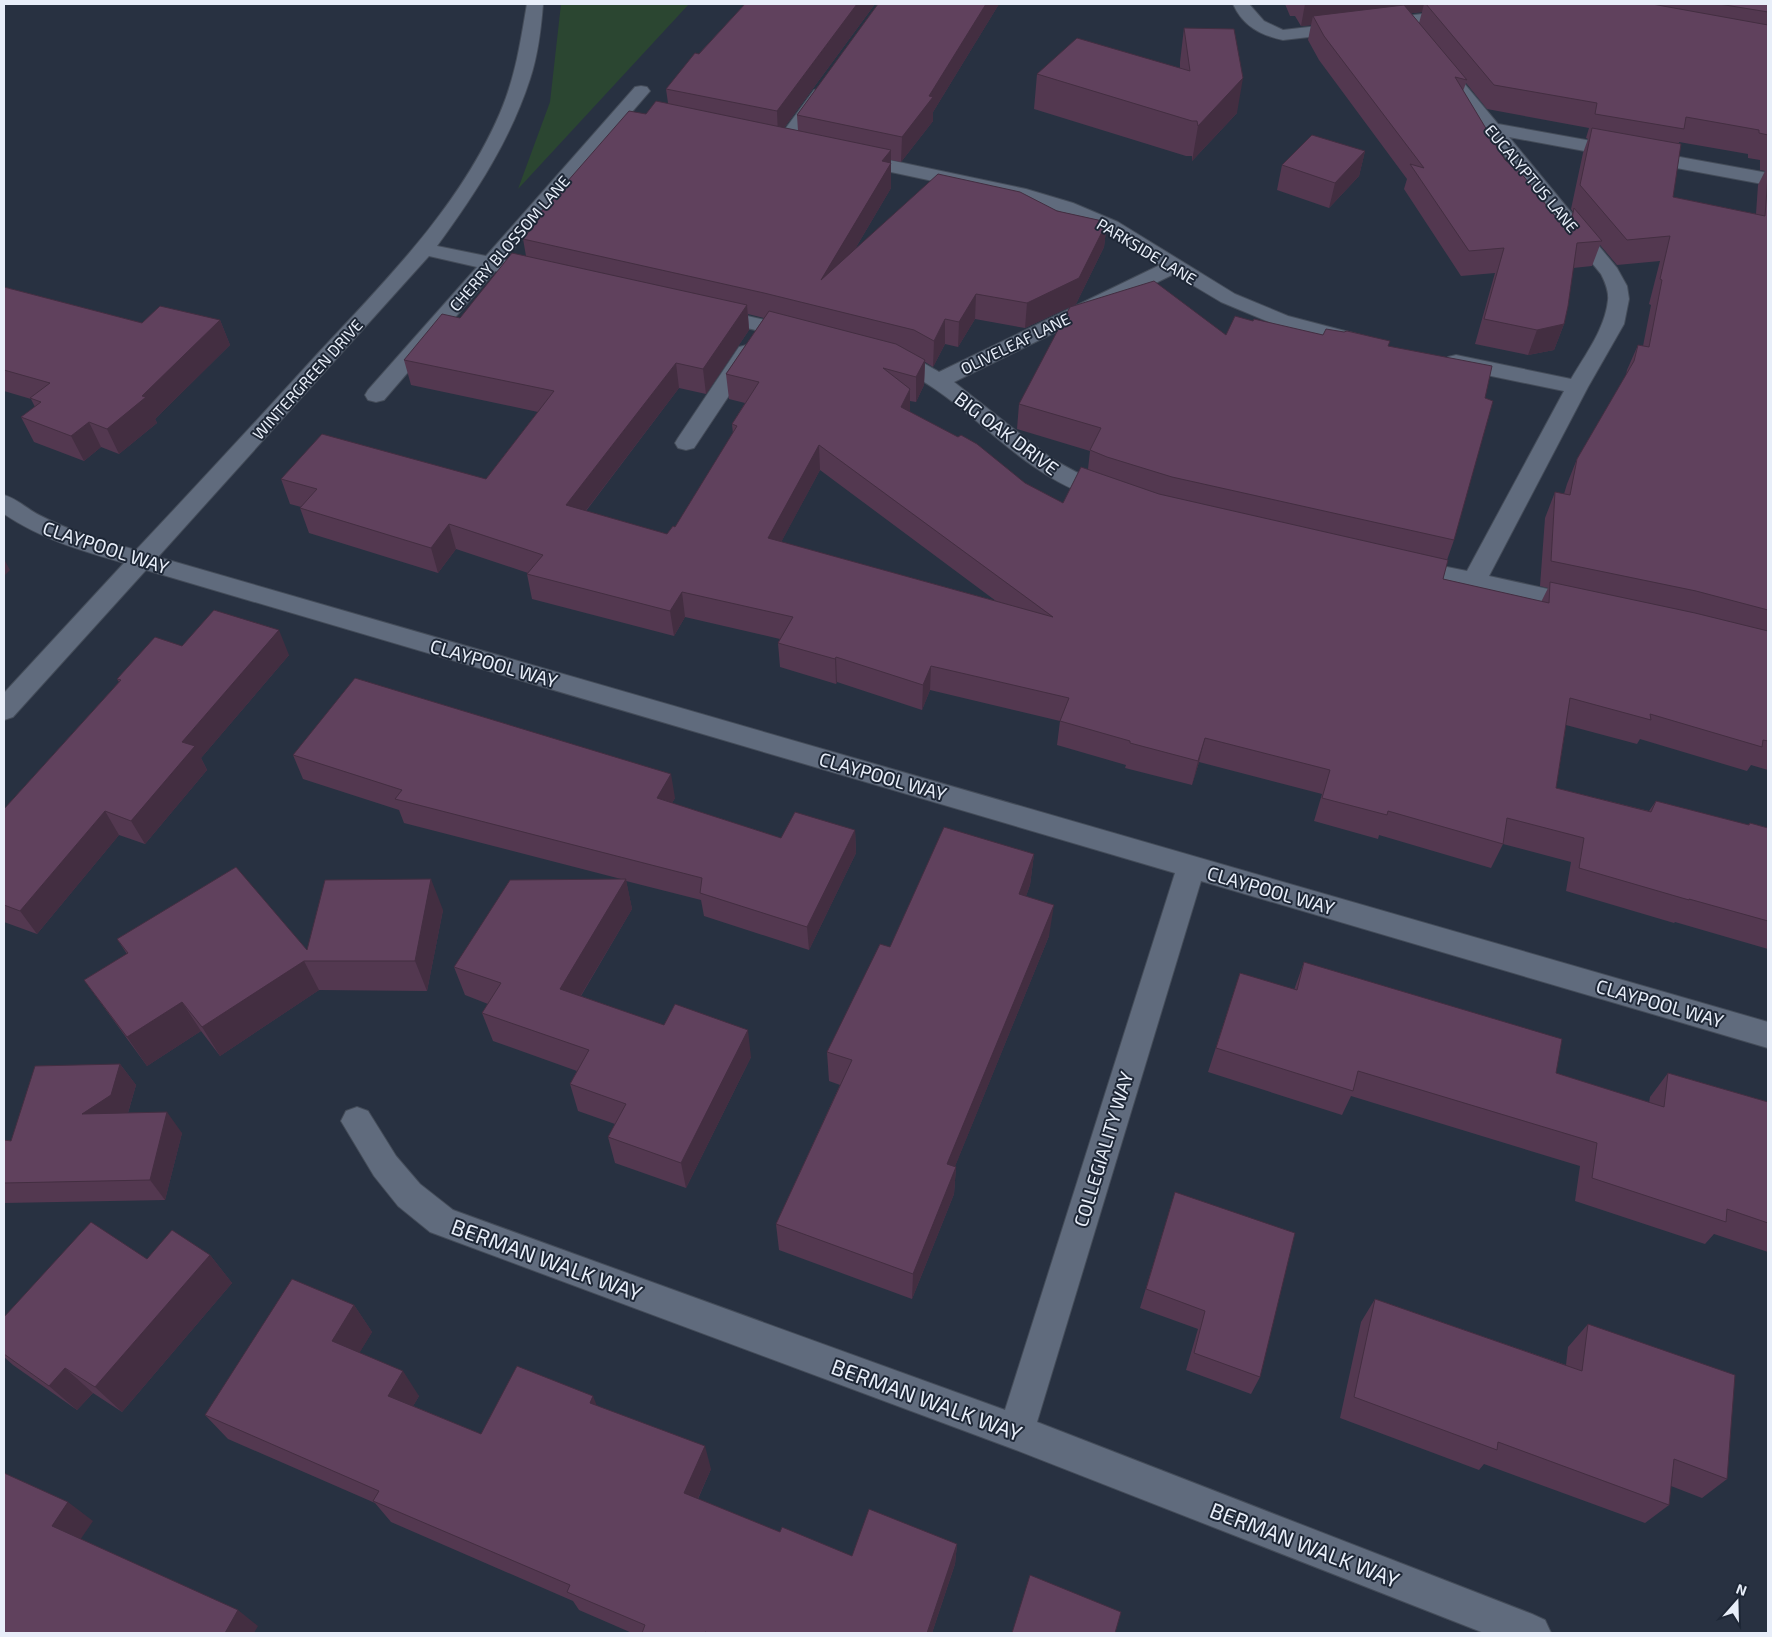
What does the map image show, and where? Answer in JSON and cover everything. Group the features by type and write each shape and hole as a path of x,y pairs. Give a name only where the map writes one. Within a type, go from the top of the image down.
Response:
{"street":[{"name":"WINTERGREEN DRIVE","path":"4,710 424,249 482,166 510,112 528,57 535,4"},
{"path":"1241,4 1246,15 1264,29 1283,35 1409,29 1478,13"},
{"name":"EUCALYPTUS LANE","path":"1434,59 1610,272 1617,286 1619,299 1613,324 1577,387 1474,582"},
{"path":"784,144 829,82"},
{"name":"CHERRY BLOSSOM LANE","path":"376,395 491,263 634,113 641,91"},
{"path":"1491,128 1768,179"},
{"name":"PARKSIDE LANE","path":"842,156 1047,200 1111,226 1228,298 1255,310 1313,330 1380,346"},
{"path":"424,249 557,278"},
{"name":"OLIVELEAF LANE","path":"938,381 1174,266"},
{"path":"689,309 813,338"},
{"path":"686,443 765,326"},
{"name":"BIG OAK DRIVE","path":"871,352 904,362 938,381 1044,464 1066,477 1129,500"},
{"path":"1436,358 1577,387"},
{"name":"CLAYPOOL WAY","path":"4,503 31,521 73,540 1768,1035"},
{"path":"1390,563 1601,609"},
{"name":"COLLEGIALITY WAY","path":"1016,1432 1191,867"},
{"name":"BERMAN WALK WAY","path":"357,1121 385,1166 409,1196 442,1221 1016,1432 1532,1633"}],"green space":[{"path":"561,4 689,4 518,189 550,102"}],"building":[{"path":"745,4 857,4 777,111 666,89 695,53 699,54"},
{"path":"878,4 986,4 929,96 933,97 902,137 797,115"},
{"path":"1426,4 1652,4 1768,25 1768,135 1759,133 1759,130 1686,117 1684,129 1595,114 1597,103 1494,85"},
{"path":"1719,4 1768,4 1768,12"},
{"path":"1404,5 1467,80 1455,77 1505,160 1521,173 1569,234 1574,208 1602,241 1577,243 1564,324 1537,330 1484,319 1504,248 1469,251 1410,164 1424,168 1324,36 1313,16"},
{"path":"1184,28 1234,29 1243,78 1198,126 1197,121 1037,74 1077,38 1190,71"},
{"path":"656,101 891,150 882,161 891,163 821,280 938,174 1020,192 1057,211 1107,222 1079,278 1027,303 976,294 959,322 945,319 934,341 914,330 764,293 523,239 535,224 531,223 629,111 646,114"},
{"path":"1592,128 1681,144 1673,197 1765,216 1768,176 1768,610 1696,591 1551,561 1555,492 1570,495 1577,459 1634,361 1638,345 1649,347 1662,280 1660,279 1670,236 1627,240 1580,185"},
{"path":"1312,135 1365,151 1335,183 1282,165"},
{"path":"512,253 747,305 703,369 676,363 566,505 667,534 673,526 675,527 737,426 732,424 759,382 726,374 769,311 896,344 925,360 916,377 883,368 910,389 901,407 958,437 961,435 977,444 1025,483 1063,503 1081,467 1159,494 1448,560 1443,579 1549,603 1550,582 1695,613 1768,631 1768,741 1763,740 1762,747 1650,714 1651,720 1570,698 1556,788 1651,812 1656,801 1749,825 1750,823 1768,828 1768,921 1579,868 1584,838 1507,818 1503,844 1388,811 1387,815 1322,798 1330,770 1205,738 1198,761 1130,743 1130,741 1060,721 1069,698 931,666 923,685 836,657 835,659 778,643 793,617 682,592 670,611 527,574 543,555 449,524 431,548 300,508 317,489 281,479 322,434 486,479 554,391 404,360 442,314 460,318","holes":["819,445 1053,617 768,538"]},
{"path":"1154,281 1226,335 1235,316 1323,335 1326,329 1347,331 1390,341 1388,346 1492,366 1485,398 1493,401 1454,540 1172,477 1107,457 1090,450 1101,428 1019,404 1070,307"},
{"path":"4,287 142,323 160,306 220,320 142,396 146,397 107,429 89,422 71,436 21,417 41,402 30,398 50,383 4,370"},
{"path":"214,610 279,630 182,742 195,746 131,821 105,811 20,911 4,905 4,809 121,680 117,679 155,637 182,646"},
{"path":"355,678 671,774 657,798 781,838 795,812 855,830 807,927 700,893 702,878 395,799 402,790 293,755"},
{"path":"944,827 1034,854 1019,894 1054,905 947,1164 956,1167 913,1274 776,1224 852,1060 827,1052 880,944 890,947"},
{"path":"236,867 307,950 325,880 431,879 415,961 304,961 202,1027 182,1002 127,1037 84,980 128,953 117,939"},
{"path":"626,879 560,989 664,1025 675,1004 748,1030 681,1163 608,1137 626,1104 570,1084 589,1050 482,1013 501,983 454,967 510,880"},
{"path":"1304,962 1562,1039 1556,1073 1664,1107 1668,1073 1768,1102 1768,1223 1727,1209 1726,1222 1592,1178 1597,1143 1358,1071 1353,1091 1216,1048 1240,973 1297,990"},
{"path":"120,1064 111,1095 82,1114 167,1112 150,1180 4,1183 4,1140 11,1141 35,1066"},
{"path":"1175,1192 1295,1233 1260,1377 1194,1353 1205,1311 1146,1289"},
{"path":"91,1222 147,1259 172,1230 210,1255 95,1387 65,1368 49,1386 4,1354 4,1317"},
{"path":"292,1279 354,1305 332,1341 403,1371 388,1396 481,1434 517,1366 593,1396 590,1403 705,1446 684,1493 780,1532 782,1527 852,1556 869,1509 957,1544 927,1633 642,1633 645,1625 567,1592 570,1585 373,1501 379,1491 205,1415"},
{"path":"1375,1299 1582,1371 1588,1324 1735,1375 1727,1479 1674,1459 1669,1505 1498,1442 1497,1450 1354,1397"},
{"path":"4,1473 68,1502 52,1526 238,1610 225,1633 4,1633"},
{"path":"1030,1575 1121,1612 1115,1633 1012,1633"}]}
